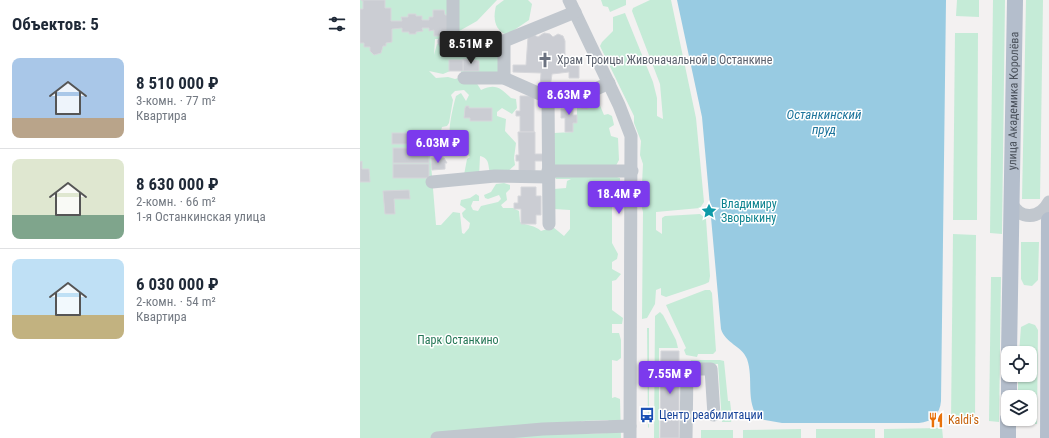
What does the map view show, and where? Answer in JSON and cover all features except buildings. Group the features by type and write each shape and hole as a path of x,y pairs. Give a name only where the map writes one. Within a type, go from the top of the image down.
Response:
{"main road":[{"name":"улица Академика Королёва","path":"1009,346 1015,0"},
{"path":"1048,438 1049,220"},
{"path":"1008,426 1008,438"}],"street":[{"path":"453,0 453,31"},
{"path":"437,438 543,429 630,432 632,146 629,128 569,0"},
{"path":"444,42 504,41 575,12"},
{"path":"504,41 504,78"},
{"path":"464,78 504,78 540,94 585,94 609,83"},
{"path":"548,94 548,224"},
{"path":"432,182 494,176 510,171 548,174 632,171"},
{"path":"1011,202 1019,213 1030,216 1041,213 1049,202"},
{"path":"686,438 687,369 711,369 714,416"}],"green space":[{"name":"Парк Останкино","path":"360,0 497,0 477,21 454,34 449,39 435,39 434,55 437,44 439,43 463,36 474,36 487,41 497,50 498,73 461,75 461,71 479,71 479,61 474,61 443,74 429,71 436,78 448,77 455,79 465,76 476,82 481,90 490,87 498,88 511,98 516,99 517,108 512,114 502,108 497,112 497,116 506,119 505,131 516,143 514,158 515,165 507,172 491,175 486,159 480,156 479,177 464,175 467,159 470,157 468,155 462,156 458,154 459,141 450,137 450,128 456,96 461,93 466,101 469,95 464,90 455,91 451,95 453,100 449,123 447,126 442,127 440,136 440,146 443,152 437,156 432,156 430,152 436,225 441,225 453,212 460,213 462,233 464,234 469,228 470,223 463,217 462,213 466,209 460,205 461,200 470,198 476,194 479,196 479,201 473,201 471,206 473,210 478,211 481,206 498,202 501,199 499,195 488,199 485,198 484,195 491,192 496,184 504,183 510,185 510,189 506,193 507,200 501,205 503,208 513,208 519,211 520,222 541,231 553,227 564,236 570,229 570,210 554,209 554,189 566,188 567,181 571,179 556,179 551,168 554,133 573,132 573,123 577,123 577,101 589,101 589,99 596,96 604,115 608,114 612,116 614,125 609,128 611,136 618,138 619,160 611,175 620,178 620,186 612,187 612,243 618,254 617,259 612,262 612,269 621,274 616,280 612,281 612,310 623,318 622,324 612,324 612,333 619,333 621,340 621,358 617,361 612,360 612,398 615,397 620,399 621,438 360,438","holes":["608,420 612,424 607,433 584,434 578,431 578,425 582,421"]},
{"path":"504,0 528,0 532,4 529,20 507,35 499,30 495,19 496,6"},
{"path":"601,0 626,0 626,5 610,12 608,7 603,6"},
{"path":"650,0 671,0 696,118 704,202 700,208 656,212 656,230 662,234 662,218 665,216 700,214 706,219 710,276 709,282 705,284 666,297 661,295 661,288 656,290 655,304 647,318 642,319 643,212 641,204 643,164 640,155 641,141 634,123 634,116 600,46 613,31 613,17 625,13 653,82 657,98 657,116 663,119 660,84 632,11 633,8"},
{"path":"957,0 979,0 979,17 956,16"},
{"path":"993,0 1005,0 1002,234 990,233"},
{"path":"1026,0 1043,0 1040,199 1022,199"},
{"path":"955,33 978,33 977,220 953,220"},
{"path":"953,234 976,235 975,422 951,422"},
{"path":"1021,242 1039,242 1038,280 1032,286 1024,285 1021,279"},
{"path":"991,277 1001,277 999,422 989,421"},
{"path":"705,290 710,290 712,293 716,351 713,354 698,354 697,357 686,355 684,350 686,348 666,305"},
{"path":"660,312 676,340 678,348 659,348 659,438 654,438 655,316"},
{"path":"1029,323 1035,325 1038,330 1037,424 1037,390 1018,390 1018,382 1037,382 1037,346 1020,346 1021,327"},
{"path":"647,328 649,328 648,428"},
{"path":"691,360 724,361 728,401 730,401 732,418 731,422 722,422 718,364 689,364"},
{"path":"942,428 943,438 884,438 884,429"},
{"path":"801,429 801,438 743,438 743,430"},
{"path":"816,429 875,429 875,438 816,438"},
{"path":"701,430 733,430 733,438 701,438"}],"water":[{"name":"Останкинский пруд","path":"677,0 946,0 941,401 939,410 928,421 919,423 782,423 759,419 752,405 750,374 747,359 741,351 726,338 721,329 702,117"}],"place":[{"name":"Храм Троицы Живоначальной в Останкине","path":"545,60"},
{"name":"Владимиру Зворыкину","path":"709,211"},
{"name":"Центр реабилитации","path":"647,415"},
{"name":"Kaldi's","path":"936,420"}]}
